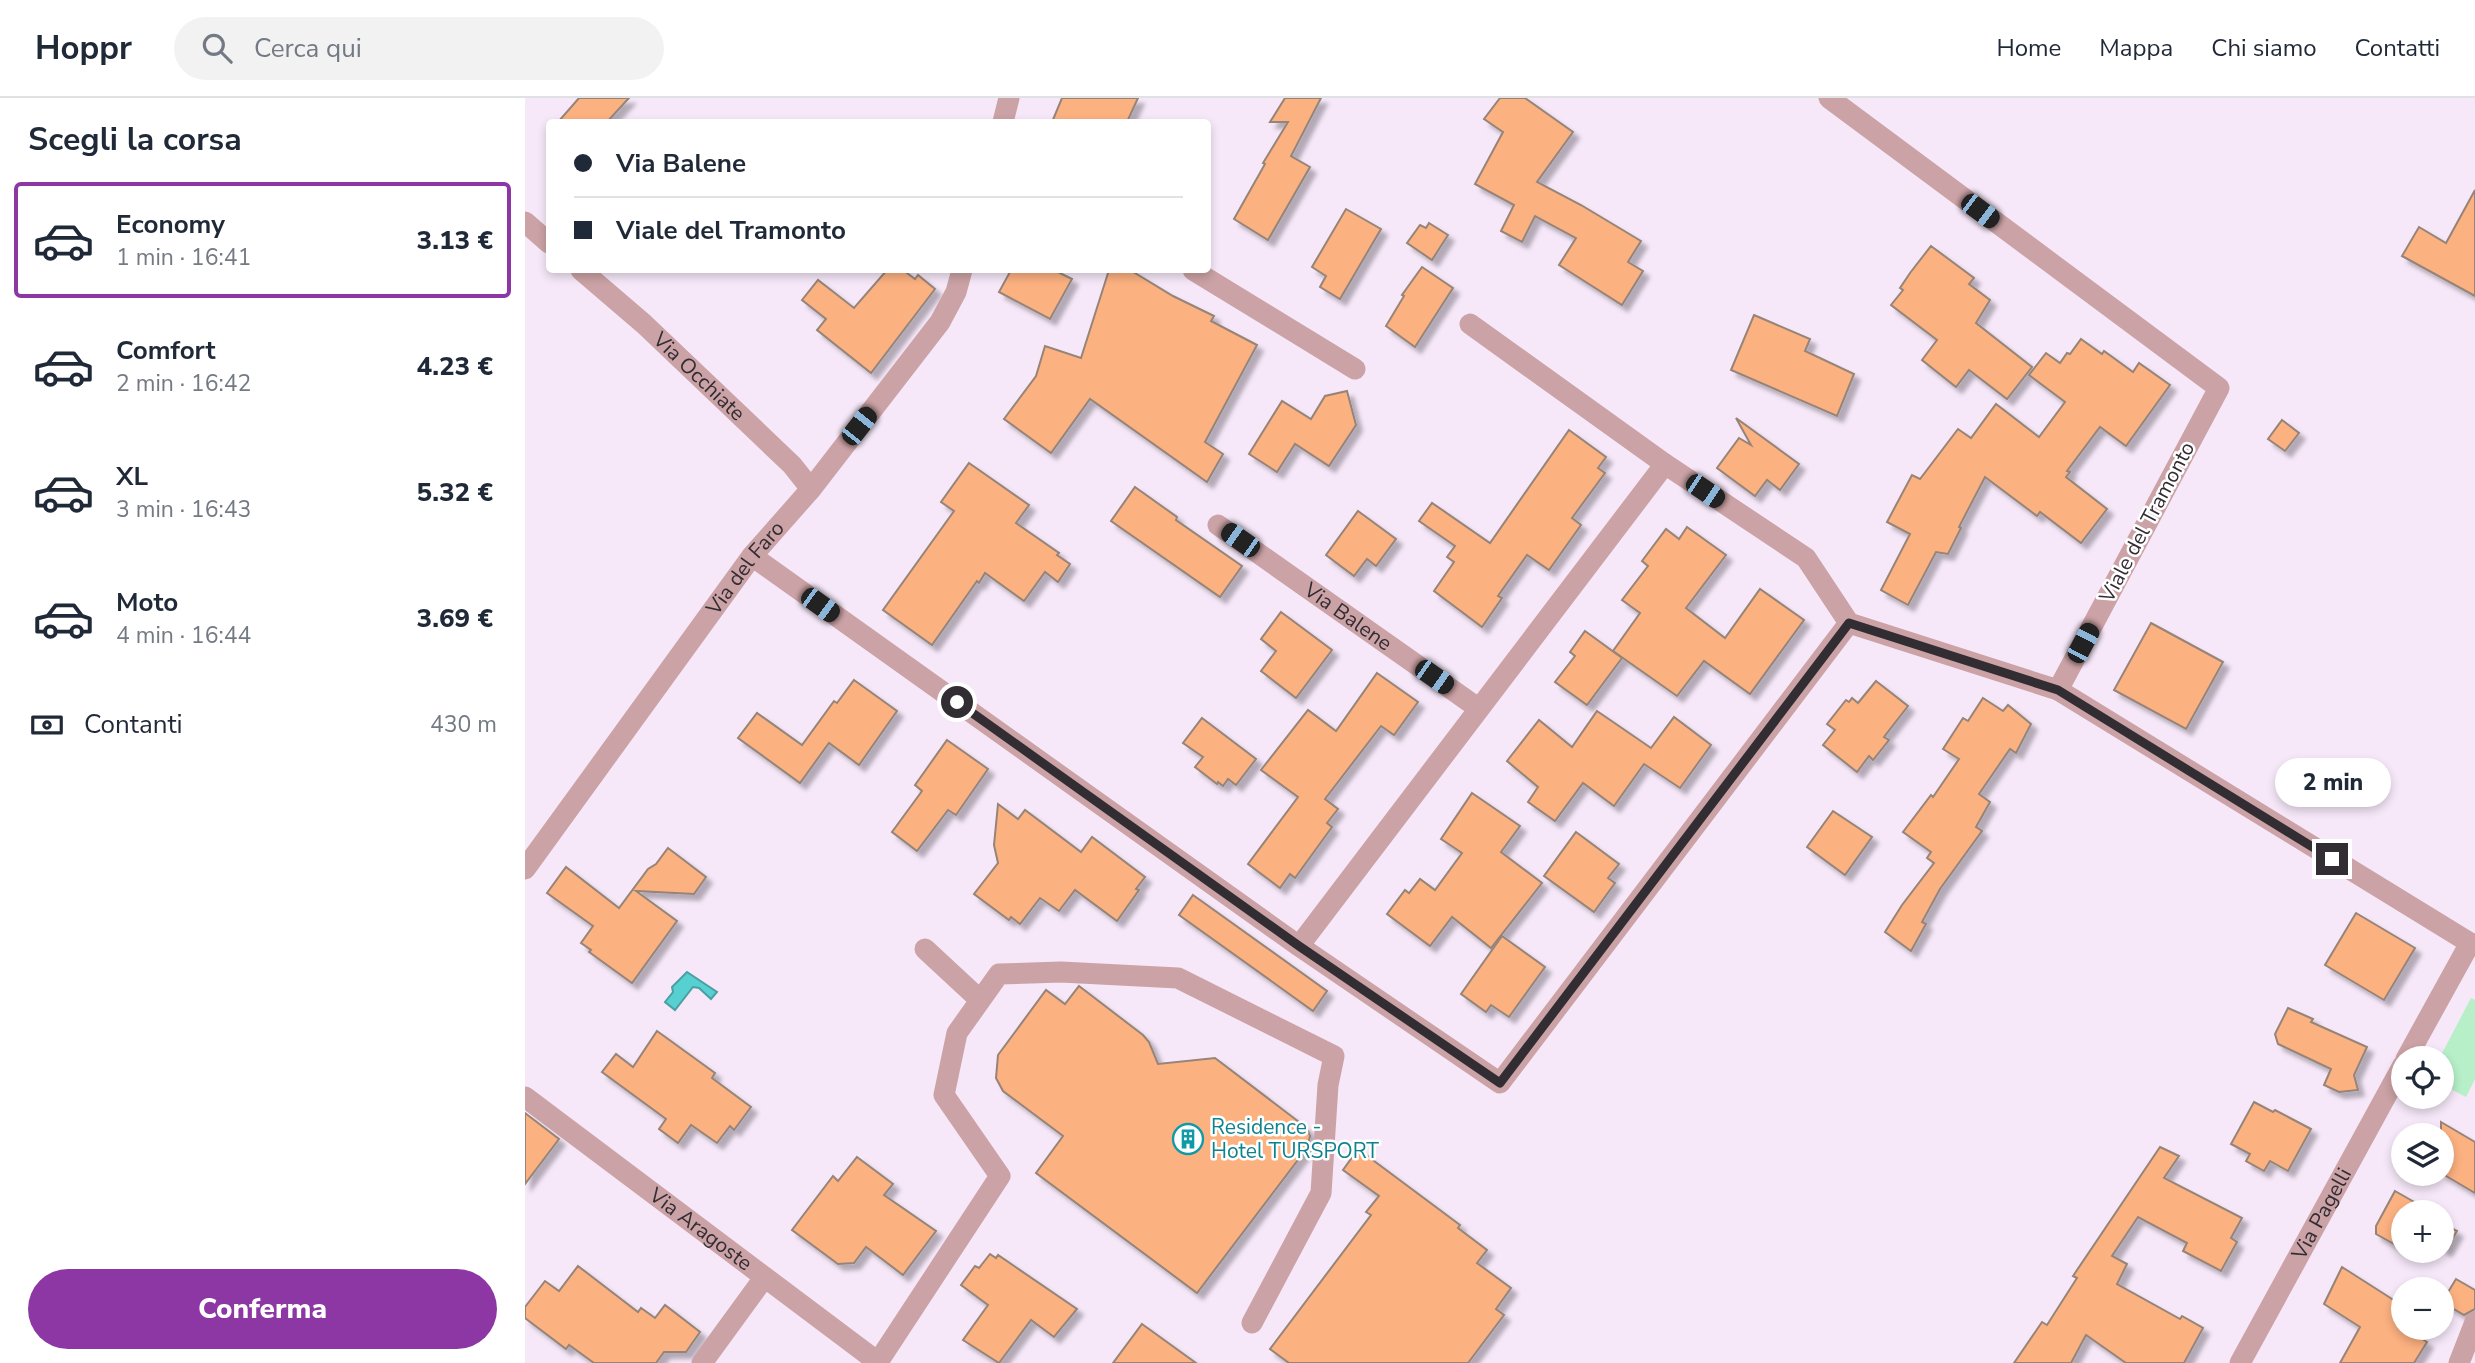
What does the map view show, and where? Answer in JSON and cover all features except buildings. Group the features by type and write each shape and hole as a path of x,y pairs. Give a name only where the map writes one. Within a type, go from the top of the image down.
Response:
{"street":[{"path":"1004,119 1009,98"},
{"name":"Viale del Tramonto","path":"1829,98 2219,388 2058,690"},
{"path":"525,222 546,240"},
{"name":"Via Occhiate","path":"584,273 644,324 753,427 792,465 811,489"},
{"name":"Via del Faro","path":"525,869 752,556 811,489 940,322 956,292 961,273"},
{"path":"1198,273 1355,369"},
{"path":"1470,324 1665,464 1806,558 1849,623 2058,690 2472,945 2414,1046"},
{"path":"1299,946 1665,464"},
{"name":"Via Balene","path":"1218,525 1478,708"},
{"path":"752,556 1299,946 1500,1083 1849,623"},
{"path":"925,949 980,1000"},
{"path":"878,1363 1000,1176 944,1095 957,1032 999,974 1061,972 1178,978 1334,1056 1328,1086 1321,1193 1252,1323"},
{"name":"Via Pagelli","path":"2240,1363 2391,1087"},
{"name":"Via Aragoste","path":"525,1097 878,1363"},
{"path":"702,1363 764,1278"},
{"path":"2459,1363 2475,1321"}],"green space":[{"path":"2471,998 2475,1000 2475,1079 2466,1097 2454,1091 2454,1046 2446,1046"}],"water":[{"path":"687,972 717,992 711,999 699,988 693,987 675,1010 665,1002 673,992 672,987"}],"place":[{"name":"Residence - Hotel TURSPORT","path":"1188,1139"}],"route":[{"path":"957,702 1299,946 1500,1083 1849,623 2058,690 2332,859"}]}
